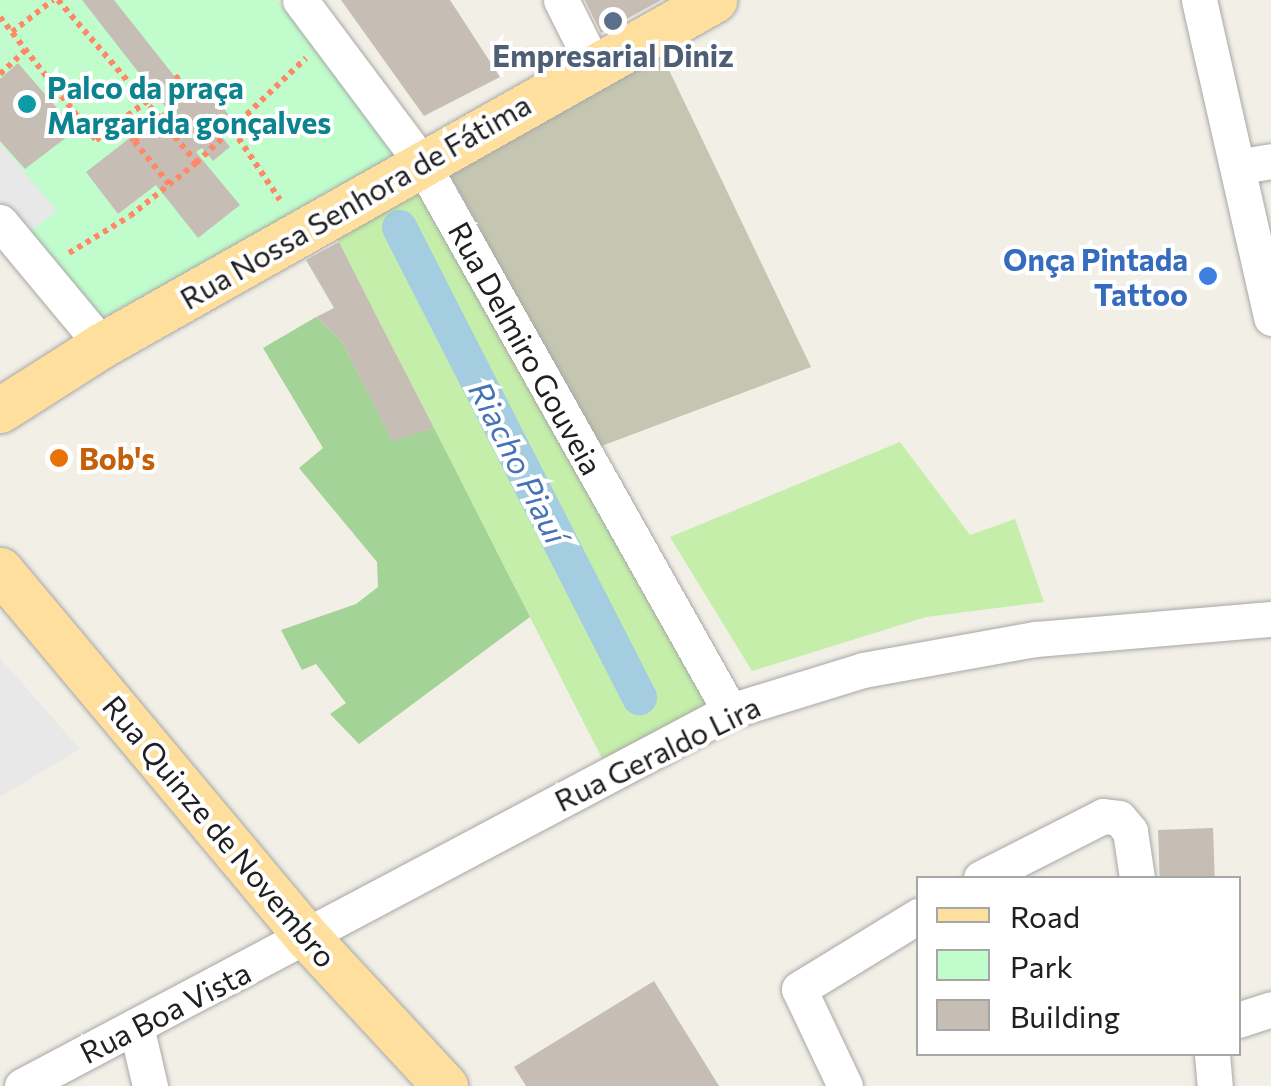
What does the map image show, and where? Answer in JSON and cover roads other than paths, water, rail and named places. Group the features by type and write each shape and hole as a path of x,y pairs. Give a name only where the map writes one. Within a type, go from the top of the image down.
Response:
{"main road":[{"name":"Rua Nossa Senhora de Fátima","path":"0,410 102,345 714,0"},
{"name":"Rua Quinze de Novembro","path":"0,570 308,938 445,1086"}],"street":[{"name":"Rua Delmiro Gouveia","path":"300,0 422,162 730,711"},
{"path":"561,0 594,66"},
{"path":"1199,0 1256,163 1271,318"},
{"path":"0,222 102,345"},
{"name":"Rua Geraldo Lira","path":"308,938 730,711 863,670 1036,639 1271,619"},
{"path":"984,876 1103,816 1119,818 1130,831 1137,876"},
{"path":"844,1086 799,989 916,917"},
{"name":"Rua Boa Vista","path":"22,1086 308,938"},
{"path":"1241,1019 1271,1009"},
{"path":"136,1026 150,1086"},
{"path":"1212,1056 1215,1086"}],"waterway":[{"name":"Riacho Piauí","path":"399,227 639,697"}],"place":[{"name":"Empresarial Diniz","path":"613,21"},
{"name":"Palco da praça Margarida gonçalves","path":"27,104"},
{"name":"Onça Pintada Tattoo","path":"1208,276"},
{"name":"Bob's","path":"59,458"}]}
